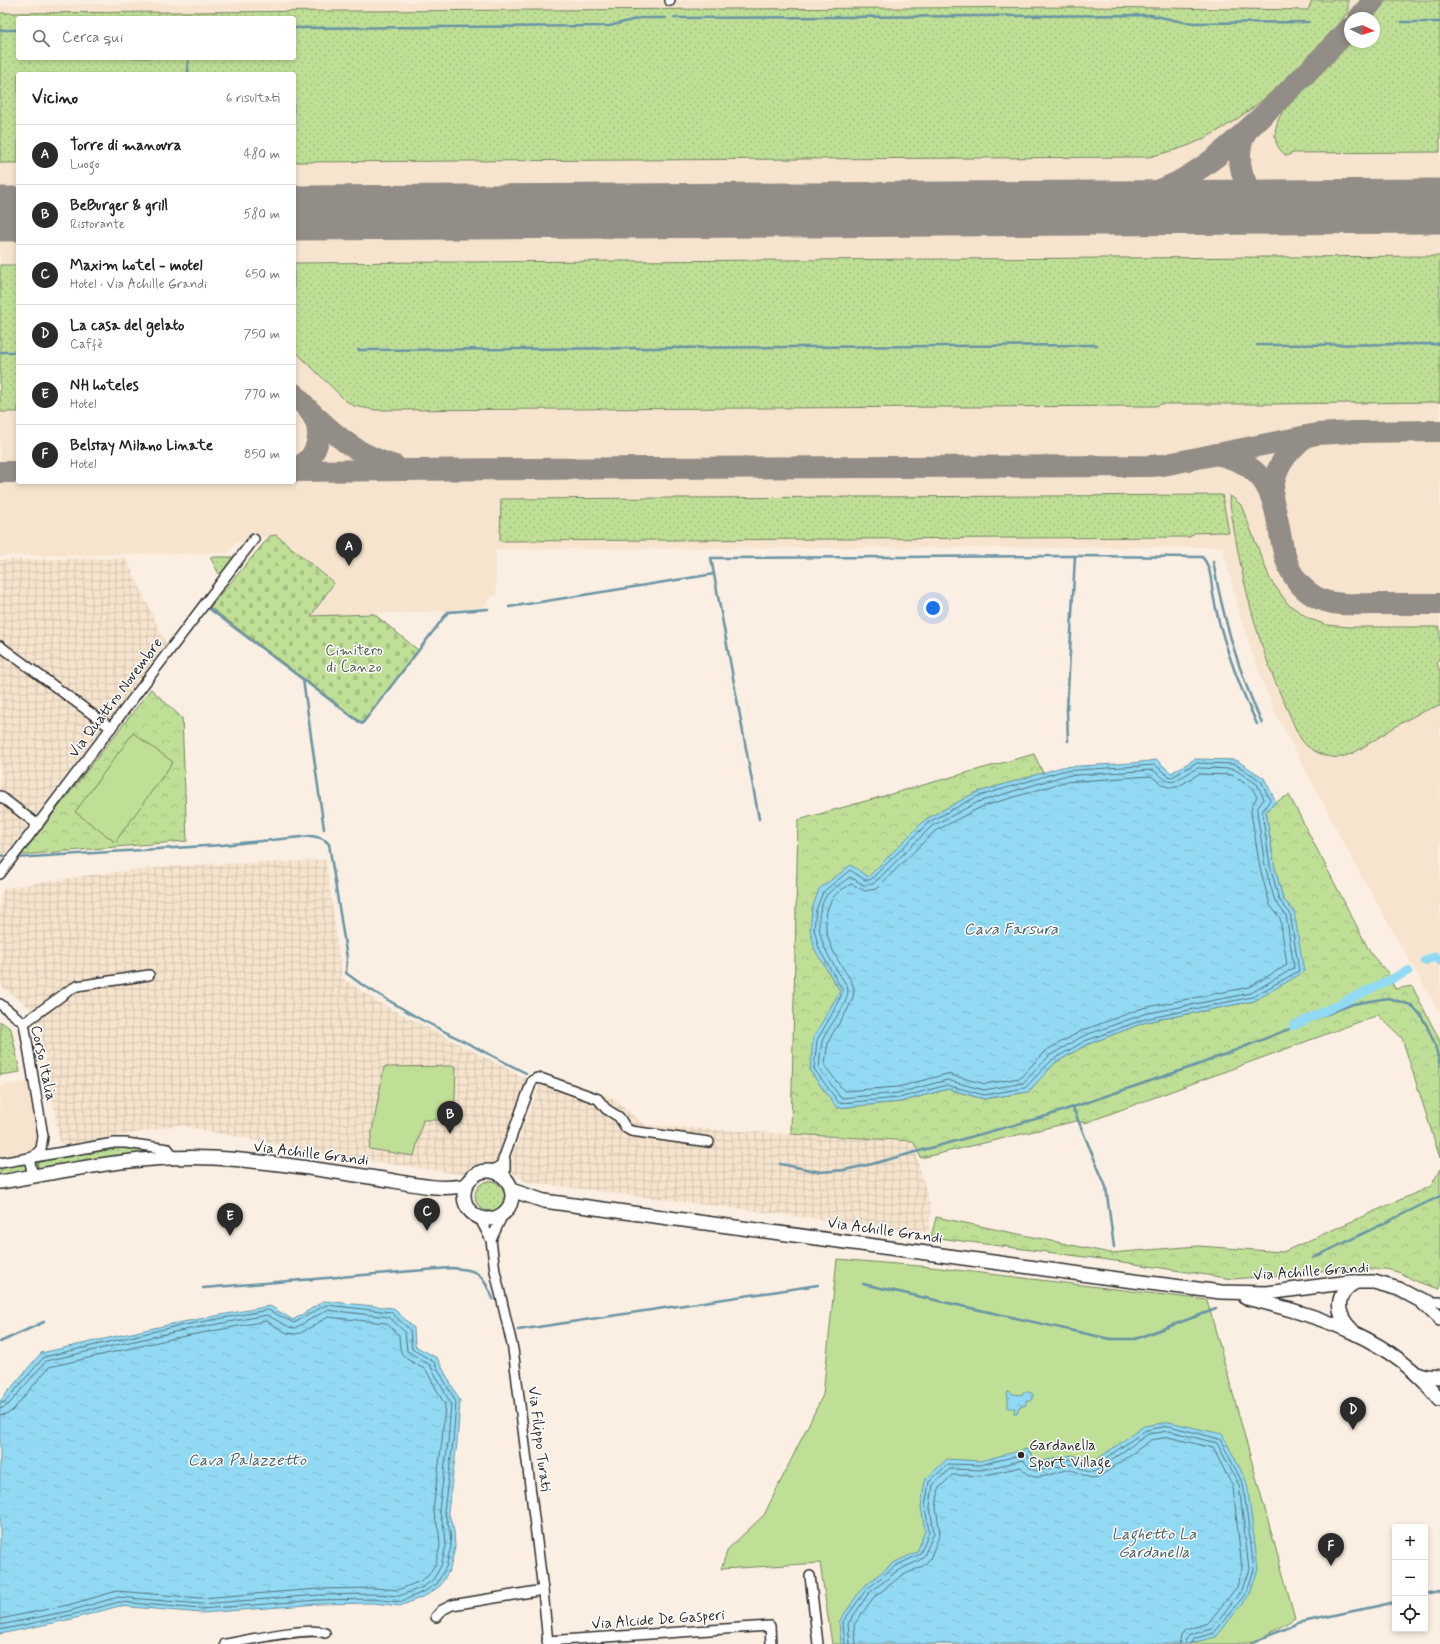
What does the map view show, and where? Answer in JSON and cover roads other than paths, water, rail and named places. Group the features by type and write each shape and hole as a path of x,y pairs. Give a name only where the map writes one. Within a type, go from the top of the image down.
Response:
{"main road":[{"name":"Via Achille Grandi","path":"0,1182 129,1161 192,1158 230,1160 322,1170 444,1188 466,1185"},
{"name":"Via Achille Grandi","path":"492,1172 508,1184 544,1200"},
{"path":"480,1218 469,1211 464,1198 466,1185 476,1174 492,1172"},
{"path":"506,1210 512,1197 508,1184"},
{"name":"Via Achille Grandi","path":"444,1188 464,1198"},
{"name":"Via Achille Grandi","path":"480,1218 494,1219 506,1210 523,1202 544,1200 1118,1280 1221,1292 1267,1293 1356,1282 1374,1282 1399,1289 1421,1301 1440,1319"},
{"path":"1353,1331 1345,1322 1339,1305 1343,1292 1356,1282"},
{"name":"Via Achille Grandi","path":"1221,1292 1281,1306 1353,1331 1372,1341 1413,1370"},
{"path":"1413,1370 1426,1376 1440,1377"},
{"path":"1413,1370 1427,1383 1440,1400"}],"street":[{"name":"Via Quattro Novembre","path":"0,874 254,539"},
{"path":"0,646 111,728"},
{"path":"0,796 38,825"},
{"path":"24,1023 71,989 78,986 149,975"},
{"name":"Corso Italia","path":"0,1004 24,1023 44,1136 48,1145 59,1153"},
{"path":"492,1172 501,1165 505,1158 532,1081 538,1078 598,1099 606,1109 619,1117 626,1128 631,1131 709,1142"},
{"path":"31,1158 41,1149 44,1136"},
{"path":"0,1163 114,1143 126,1143 168,1149 172,1154 173,1159"},
{"path":"31,1158 33,1176"},
{"path":"505,1158 508,1184"},
{"path":"492,1240 506,1210"},
{"name":"Via Filippo Turati","path":"480,1218 492,1240 496,1271 513,1349 543,1590 548,1643"},
{"path":"1399,1289 1434,1302 1440,1302"},
{"path":"810,1576 818,1644"},
{"path":"436,1617 442,1610 452,1605 543,1590"},
{"name":"Via Alcide De Gasperi","path":"548,1643 770,1626 771,1644"},
{"path":"225,1644 284,1634 313,1631 326,1633"}],"water":[{"name":"Cava Farsura","path":"1195,759 1236,760 1264,778 1276,802 1266,811 1274,864 1283,899 1294,911 1304,972 1254,1001 1146,1022 1086,1045 1055,1063 1028,1092 984,1099 948,1089 900,1102 837,1108 810,1071 813,1038 840,991 815,950 810,929 812,909 819,889 851,865 868,877 926,819 975,793 1062,767 1133,763 1157,760 1171,773"},
{"name":"Cava Palazzetto","path":"324,1301 393,1308 414,1328 415,1346 437,1358 460,1401 457,1443 448,1511 454,1531 455,1547 450,1569 440,1586 427,1595 400,1606 373,1603 319,1604 202,1613 119,1606 72,1619 0,1634 0,1401 41,1353 172,1324 270,1306 293,1320"},
{"path":"1009,1391 1013,1394 1022,1395 1023,1392 1029,1392 1033,1394 1033,1399 1031,1401 1026,1401 1026,1405 1019,1407 1017,1413 1014,1413 1015,1408 1008,1408 1007,1394"},
{"name":"Laghetto La Gardanella","path":"1169,1422 1222,1434 1247,1482 1258,1569 1250,1594 1216,1637 1187,1644 841,1644 839,1622 862,1588 893,1563 917,1552 925,1531 921,1507 925,1480 947,1459 980,1461 1027,1449 1037,1462 1072,1455 1092,1463 1144,1426"}],"waterway":[{"path":"674,18 1151,15 1183,22 1196,23 1308,22"},
{"path":"296,28 609,26 640,18 666,18"},
{"path":"1401,22 1440,22"},
{"path":"0,30 16,30"},
{"path":"188,60 188,72"},
{"path":"1257,345 1440,344"},
{"path":"358,350 1097,345"},
{"path":"0,352 16,352"},
{"path":"1068,741 1067,710 1075,556"},
{"path":"759,819 711,558 1075,556 1202,557 1209,569 1216,611 1225,644 1243,693 1257,724"},
{"path":"1213,561 1232,644 1253,703 1262,723"},
{"path":"509,607 714,574"},
{"path":"207,607 362,724 448,612 488,609"},
{"path":"303,679 324,829"},
{"path":"14,858 222,845 311,836 321,838 329,844 347,958 346,973 361,984 420,1019 526,1073"},
{"path":"0,855 9,857"},
{"path":"1425,961 1436,957 1440,961"},
{"path":"1293,1026 1408,971"},
{"path":"780,1164 821,1172 844,1170 872,1164 1050,1115 1200,1064 1353,1004 1388,998 1411,1005 1420,1014 1435,1045 1440,1065"},
{"path":"1073,1108 1106,1187 1114,1247"},
{"path":"1313,1258 1440,1196"},
{"path":"203,1288 450,1268 473,1271 478,1274 486,1283 493,1299"},
{"path":"863,1284 1110,1339 1135,1339 1216,1309"},
{"path":"518,1330 818,1285"},
{"path":"0,1342 44,1322"},
{"path":"1428,1594 1440,1592"},
{"path":"1250,1644 1298,1623 1392,1603"}],"place":[{"name":"Torre di manovra","path":"349,566"},
{"name":"BeBurger & grill","path":"450,1134"},
{"name":"Maxim hotel - motel","path":"427,1231"},
{"name":"NH hoteles","path":"230,1236"},
{"name":"La casa del gelato","path":"1353,1430"},
{"name":"Gardanella Sport Village","path":"1021,1455"},
{"name":"Belstay Milano Linate","path":"1331,1566"}],"park label":[{"name":"Cimitero di Canzo","path":"354,660"}]}
